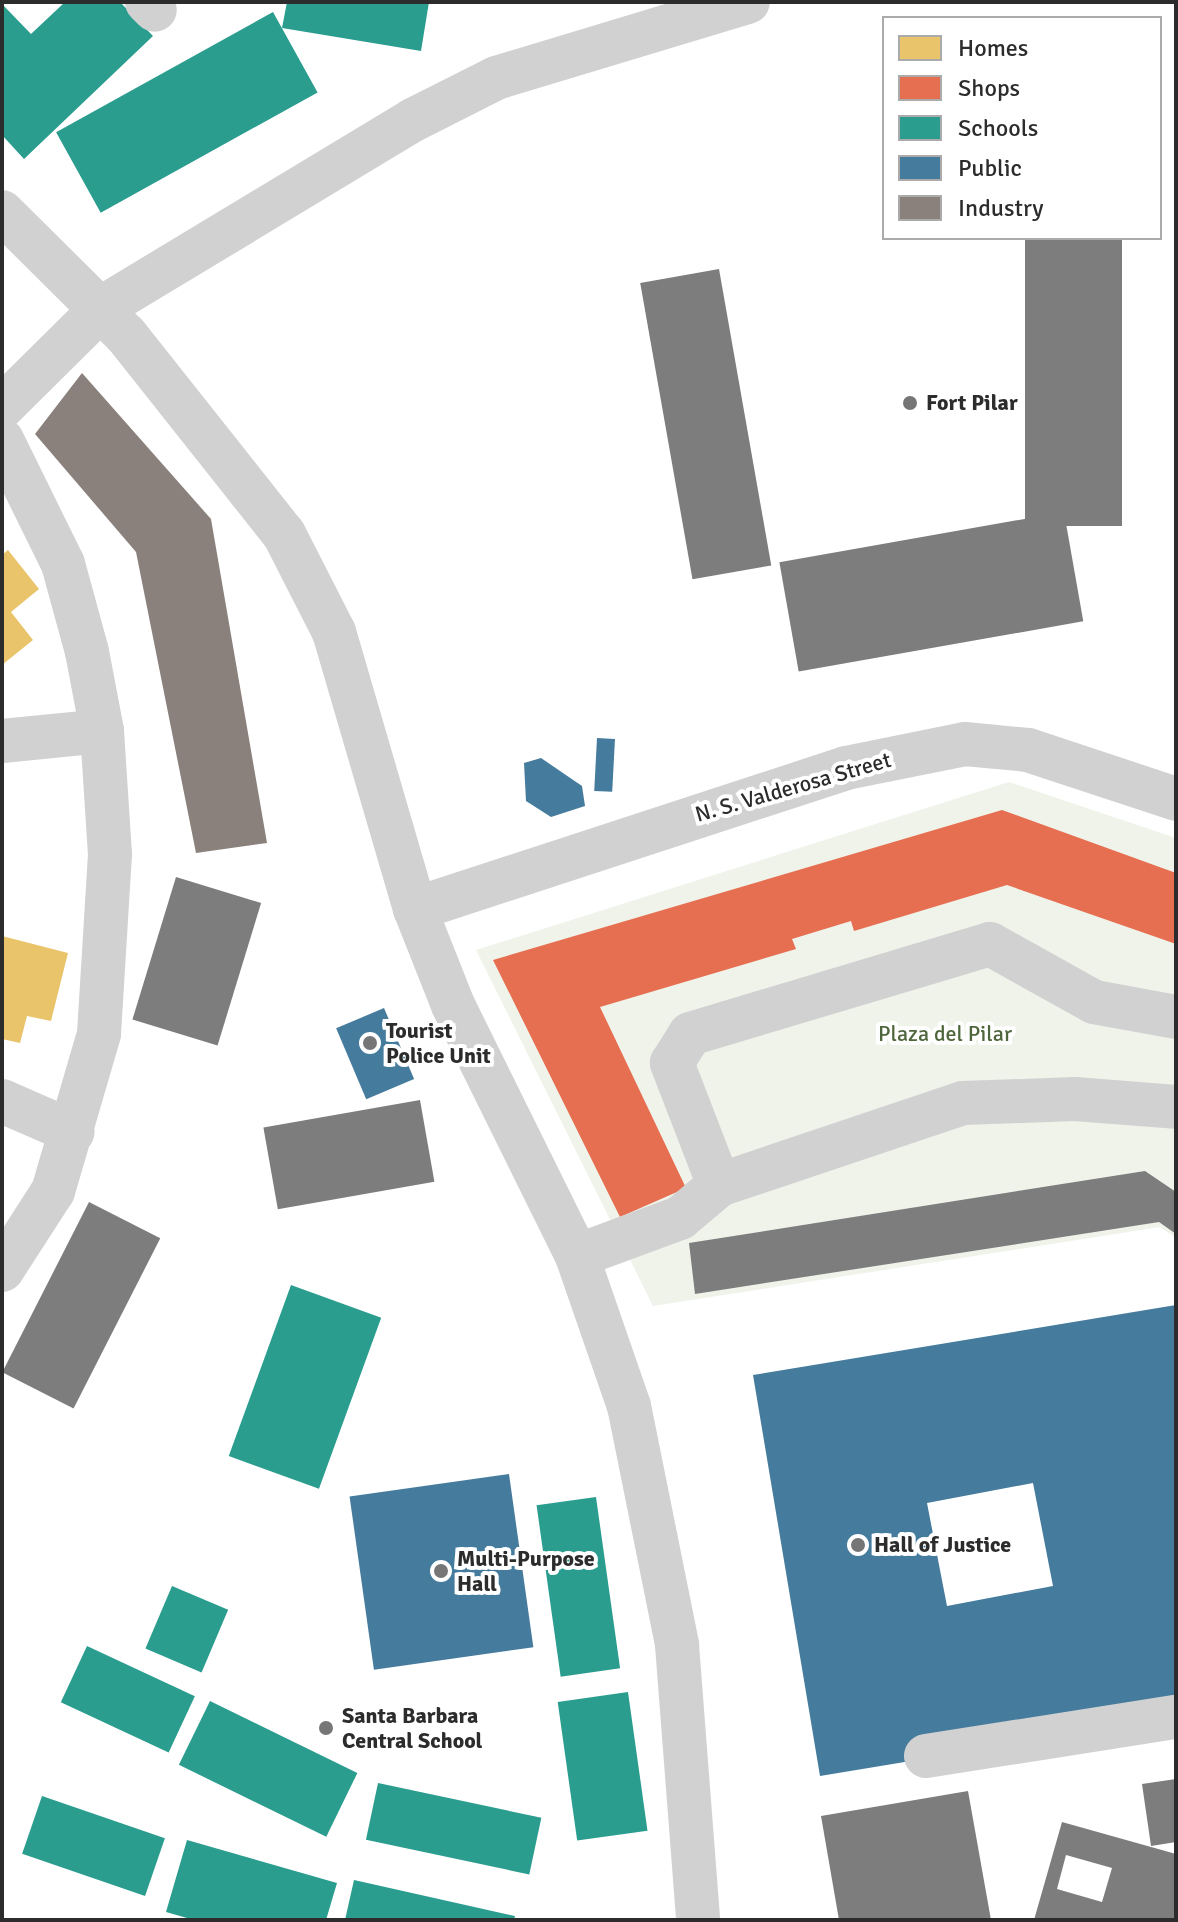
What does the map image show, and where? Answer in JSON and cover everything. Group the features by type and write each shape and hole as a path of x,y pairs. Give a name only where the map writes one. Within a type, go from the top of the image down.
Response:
{"street":[{"path":"2,407 103,307 496,78 748,2"},
{"path":"2,212 103,307 284,534 339,647 415,909 453,1005 577,1256 629,1406 660,1548 677,1645 698,1920"},
{"path":"2,440 63,564 102,731 106,937 99,1034 73,1132 53,1191 2,1270"},
{"path":"2,741 102,731"},
{"name":"N. S. Valderosa Street","path":"415,909 846,768 965,744 1028,750 1176,799"},
{"path":"719,1185 672,1063 690,1034 990,944 1094,1002 1176,1017"},
{"path":"577,1256 680,1218 719,1185 963,1103 1075,1099 1176,1107"},
{"path":"2,1101 73,1132"},
{"path":"926,1756 1176,1717"}],"green space":[{"name":"Plaza del Pilar","path":"1009,782 1176,838 1176,1238 1160,1227 653,1306 476,950"}],"building: Homes":[{"path":"8,550 39,589 11,612 33,640 2,665 2,555"},
{"path":"2,936 68,953 51,1021 27,1016 20,1043 2,1039"}],"building: Shops":[{"path":"1002,810 1176,873 1176,944 1007,885 854,931 851,921 792,939 796,949 600,1007 686,1188 620,1217 493,960"}],"building: Schools":[{"path":"65,2 120,2 153,36 24,159 2,135 2,4 31,34"},
{"path":"287,2 429,2 421,51 282,28"},
{"path":"273,12 318,92 101,213 56,132"},
{"path":"291,1285 381,1318 319,1489 229,1456"},
{"path":"596,1497 620,1668 561,1677 537,1505"},
{"path":"172,1586 228,1610 202,1672 145,1649"},
{"path":"87,1646 195,1696 169,1752 61,1702"},
{"path":"628,1692 647,1831 577,1841 558,1702"},
{"path":"210,1701 357,1773 326,1837 179,1765"},
{"path":"378,1783 541,1818 529,1874 366,1840"},
{"path":"42,1796 165,1838 145,1896 22,1854"},
{"path":"187,1840 337,1883 326,1920 194,1920 166,1912"},
{"path":"354,1880 515,1916 514,1920 345,1920"}],"building: Public":[{"path":"597,738 615,739 612,792 594,791"},
{"path":"541,758 582,786 585,806 551,817 526,801 524,763"},
{"path":"384,1008 414,1079 366,1099 336,1028"},
{"name":"Hall of Justice","path":"1176,1305 1176,1717 820,1776 753,1375","holes":["1033,1483 1053,1586 947,1606 927,1503"]},
{"name":"Multi-Purpose Hall","path":"509,1474 533,1647 374,1670 350,1496"}],"building: Industry":[{"path":"82,373 211,519 267,843 196,853 136,552 35,434"}],"building: Other":[{"path":"1025,240 1122,240 1122,526 1025,526"},
{"path":"719,269 771,565 692,579 640,283"},
{"path":"1064,512 1083,621 799,671 779,562"},
{"path":"176,877 261,903 218,1046 132,1019"},
{"path":"420,1100 434,1182 278,1209 263,1128"},
{"path":"1145,1171 1176,1192 1176,1234 1159,1222 695,1294 689,1243"},
{"path":"89,1202 160,1238 74,1409 2,1372"},
{"path":"1176,1779 1176,1842 1151,1846 1142,1784"},
{"path":"968,1791 991,1920 839,1920 821,1816"},
{"path":"1062,1822 1176,1854 1176,1920 1034,1920","holes":["1066,1855 1112,1868 1102,1902 1057,1889"]}],"place":[{"name":"Fort Pilar","path":"910,403"},
{"name":"Tourist Police Unit","path":"370,1043"},
{"name":"Hall of Justice","path":"858,1545"},
{"name":"Multi-Purpose Hall","path":"441,1571"},
{"name":"Santa Barbara Central School","path":"326,1728"}]}
